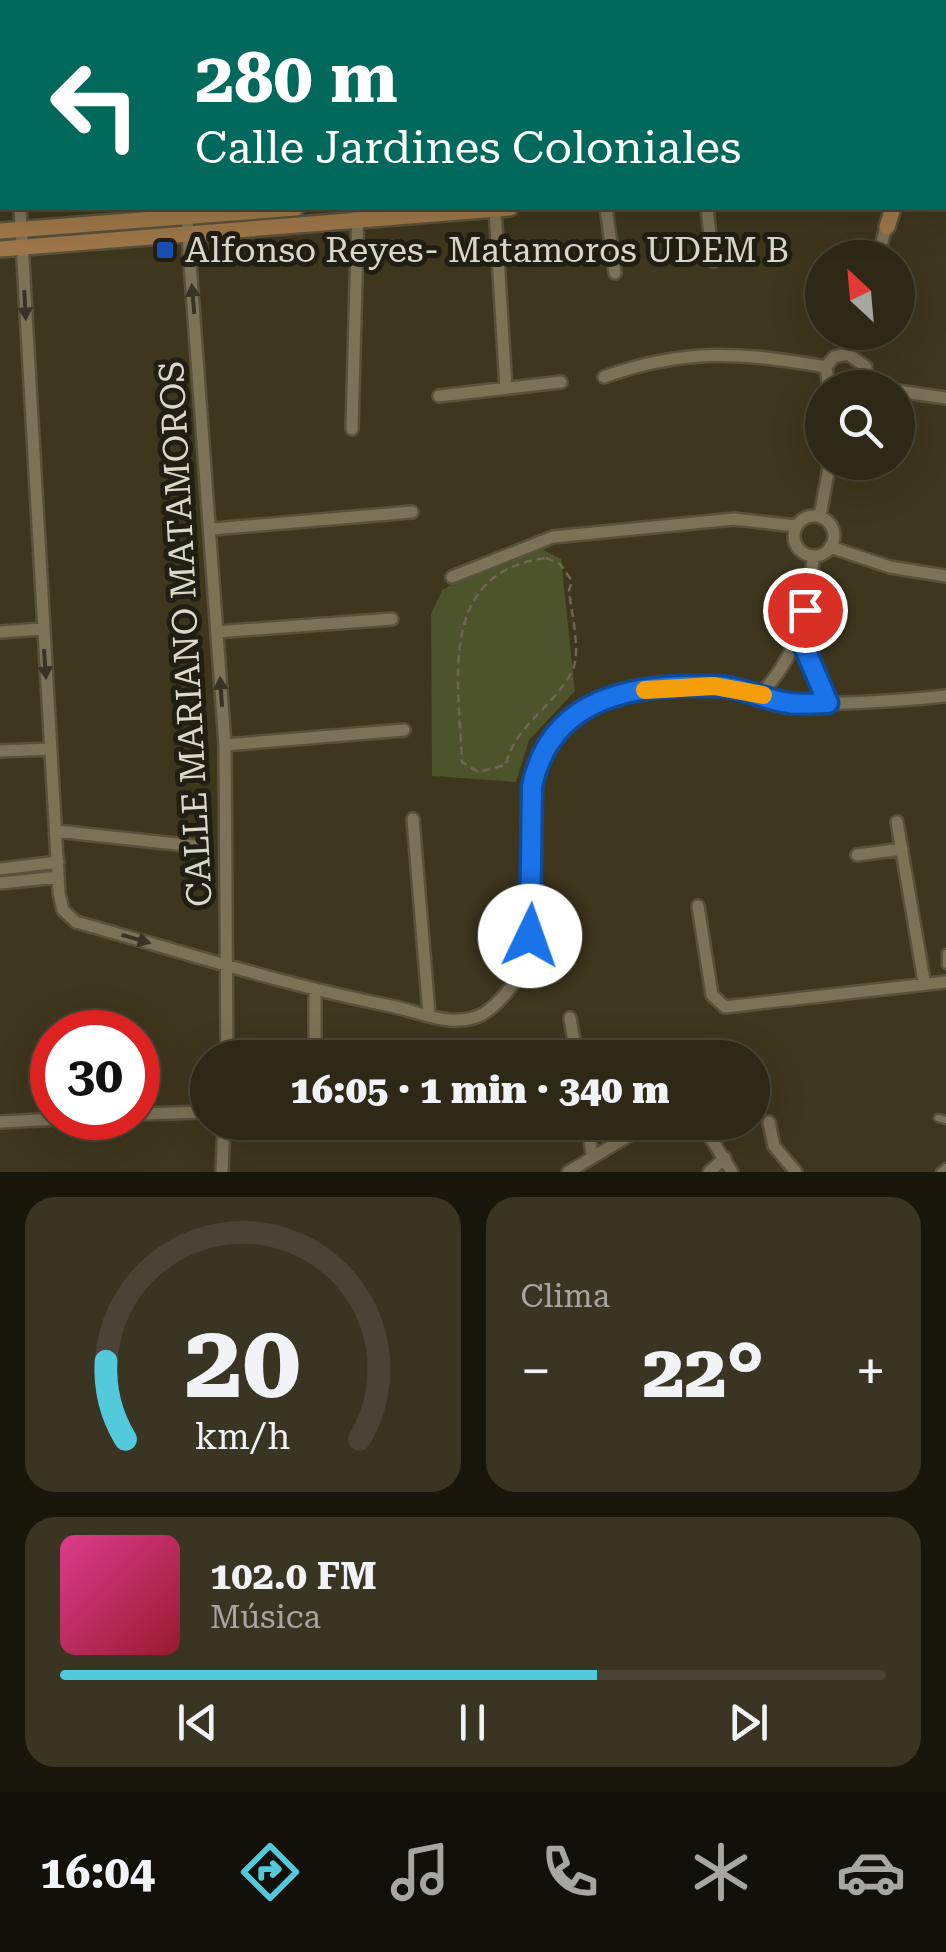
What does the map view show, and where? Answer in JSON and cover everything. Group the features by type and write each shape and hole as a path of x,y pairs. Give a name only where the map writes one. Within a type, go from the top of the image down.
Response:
{"main road":[{"path":"0,231 242,210"},
{"path":"0,250 188,236 359,214 468,210"},
{"path":"887,210 887,227"}],"street":[{"path":"20,210 59,894 63,910 76,922 316,992 464,1020 488,1011 521,964 530,936 532,786 541,756 562,726 603,696 714,686 762,694 789,704 946,696"},
{"path":"495,210 506,388"},
{"path":"606,210 615,273"},
{"path":"706,210 713,260"},
{"name":"CALLE MARIANO MATAMOROS","path":"187,212 213,529 225,745 230,965 227,1040"},
{"path":"352,429 359,214"},
{"path":"883,240 887,227"},
{"path":"848,354 849,350"},
{"path":"604,377 635,365 722,352 826,368 834,357 848,354 866,370"},
{"path":"439,396 561,382"},
{"path":"915,393 946,398"},
{"path":"820,516 827,480"},
{"path":"213,529 412,512"},
{"path":"814,556 794,542 796,526 806,517 820,516 833,529 830,547"},
{"path":"452,577 553,537 734,518 796,526"},
{"path":"814,556 830,547 890,567 946,576"},
{"path":"762,694 786,664 800,637 814,556"},
{"path":"217,632 392,620"},
{"path":"0,632 43,629"},
{"path":"800,637 828,703"},
{"path":"225,745 404,730"},
{"path":"0,752 51,749"},
{"path":"413,819 429,1014"},
{"path":"897,822 924,982"},
{"path":"56,832 204,848"},
{"path":"857,855 902,849"},
{"path":"0,869 58,862"},
{"path":"0,883 58,877"},
{"path":"698,906 712,995 726,1007 946,982"},
{"path":"315,1040 316,992"},
{"path":"570,1018 573,1040"},
{"path":"160,1113 190,1113"},
{"path":"0,1122 30,1120"},
{"path":"770,1127 774,1146 796,1172"},
{"path":"222,1172 223,1140"},
{"path":"590,1140 592,1155"},
{"path":"568,1172 619,1140"},
{"path":"712,1140 732,1172"},
{"path":"709,1172 725,1158"}],"lane":[{"path":"946,953 946,965"}],"path":[{"path":"546,558 560,564 572,581 568,590 575,666 546,709 509,747 506,765 478,772 462,762 457,660 460,629 473,604 495,576 515,562 546,558"}],"green space":[{"path":"542,549 561,559 575,691 529,740 516,782 432,776 431,614 442,590 491,564"}],"slow traffic":[{"path":"645,690 714,686 763,695"}],"place":[{"name":"Alfonso Reyes- Matamoros UDEM B","path":"165,250"}],"route":[{"path":"530,936 532,786 547,744 562,726 603,696 655,689 714,686 762,694 789,704 828,703 800,637 805,610"}]}
